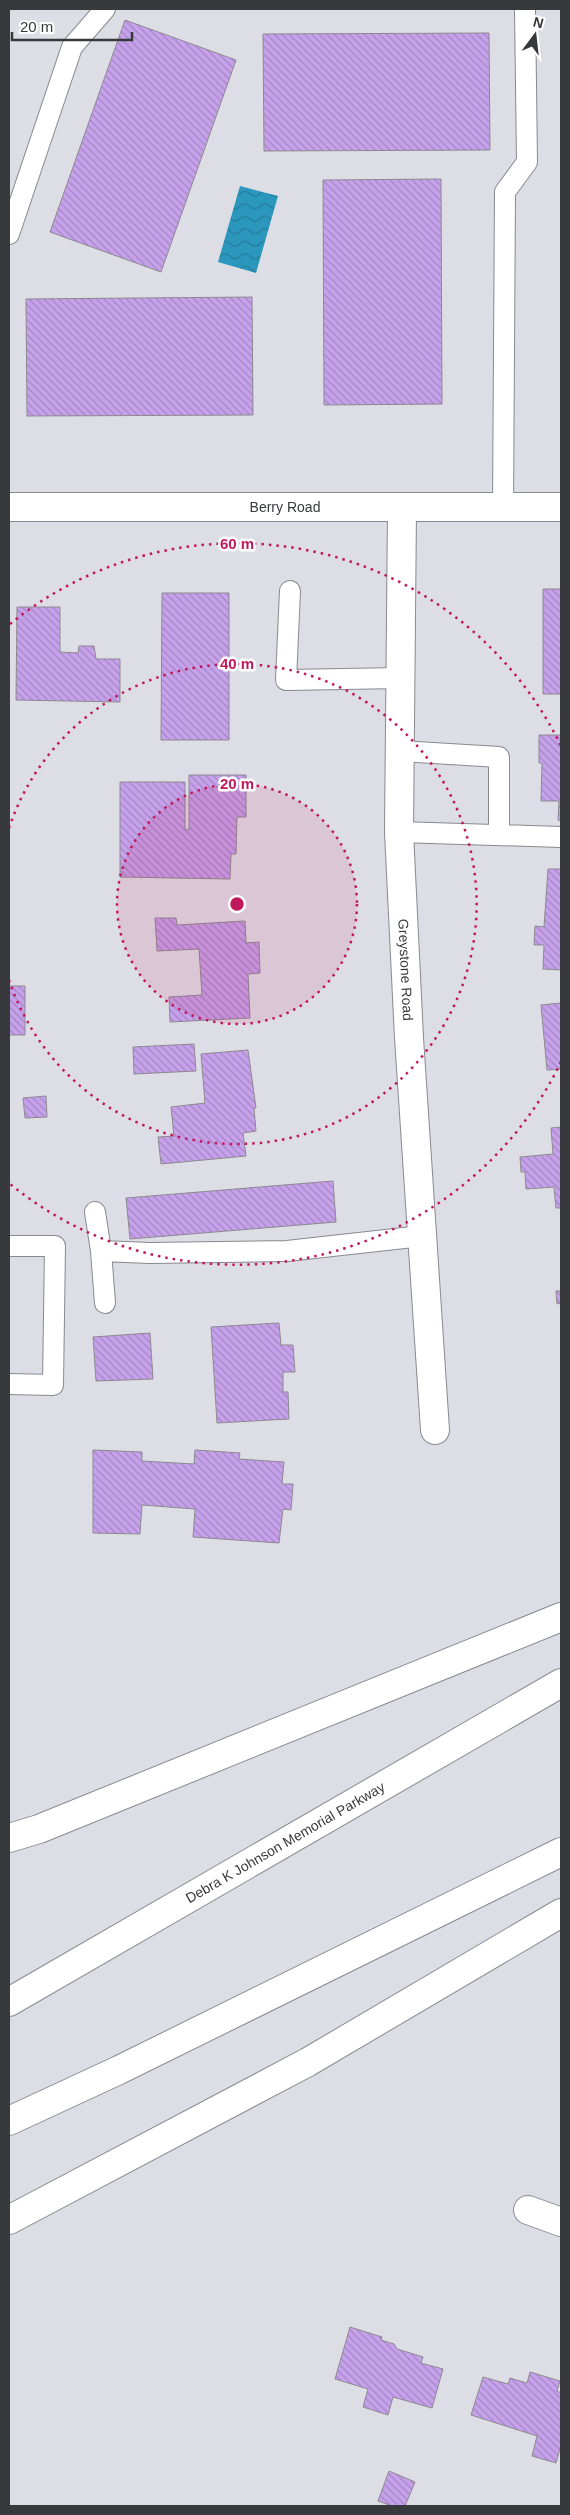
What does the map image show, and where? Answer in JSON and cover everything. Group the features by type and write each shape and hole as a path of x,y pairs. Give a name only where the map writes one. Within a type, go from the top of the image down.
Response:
{"main road":[{"name":"Berry Road","path":"9,507 561,507"},
{"name":"Greystone Road","path":"402,508 399,832 404,955 435,1430"},
{"path":"9,1838 48,1825 561,1618"},
{"name":"Debra K Johnson Memorial Parkway","path":"9,2002 561,1683"},
{"path":"9,2121 119,2070 561,1852"},
{"path":"9,2220 308,2062 561,1913"},
{"path":"528,2210 561,2222"}],"lane":[{"path":"9,234 72,47 104,9"},
{"path":"502,507 505,192 527,162 525,9"},
{"path":"290,592 286,680 401,678"},
{"path":"400,751 499,757 499,835"},
{"path":"399,832 561,837"},
{"path":"95,1212 106,1303"},
{"path":"101,1251 150,1253 287,1251 422,1236"},
{"path":"9,1246 55,1246 53,1385 9,1384"}],"water":[{"path":"240,186 278,196 256,273 218,262"}],"building":[{"path":"125,20 236,60 161,272 50,232"},
{"path":"489,33 490,150 264,151 263,34"},
{"path":"441,179 442,404 324,405 323,180"},
{"path":"252,297 253,415 27,416 26,299"},
{"path":"543,589 561,589 561,694 543,694"},
{"path":"162,593 229,593 229,740 161,740"},
{"path":"17,607 60,607 60,652 78,653 79,646 94,646 96,659 120,659 120,702 16,700"},
{"path":"539,735 561,735 561,821 558,820 559,801 541,801 542,763 539,763"},
{"path":"189,775 246,775 246,817 237,817 236,854 231,854 230,879 120,877 120,782 185,782 185,829 189,830"},
{"path":"548,869 561,869 561,970 543,969 544,945 534,945 535,926 544,927"},
{"path":"155,918 176,918 177,925 245,921 246,943 259,942 260,973 248,974 250,1018 170,1022 169,997 202,995 199,949 157,951"},
{"path":"9,986 25,986 25,1035 9,1035"},
{"path":"561,1003 561,1069 547,1070 541,1005"},
{"path":"194,1044 196,1071 134,1074 133,1047"},
{"path":"248,1050 256,1108 254,1108 256,1131 243,1133 246,1156 161,1164 158,1137 174,1136 171,1107 205,1103 201,1054"},
{"path":"46,1096 47,1117 25,1118 23,1098"},
{"path":"561,1127 561,1208 556,1208 554,1187 526,1189 525,1172 521,1172 520,1157 553,1154 551,1128"},
{"path":"333,1181 336,1222 130,1239 126,1198"},
{"path":"556,1291 561,1291 561,1303 557,1304"},
{"path":"279,1323 281,1345 293,1345 295,1372 283,1372 283,1392 288,1392 289,1419 217,1423 211,1327"},
{"path":"150,1333 153,1379 96,1381 93,1337"},
{"path":"93,1450 142,1452 142,1461 194,1464 195,1450 240,1453 239,1459 284,1462 282,1484 293,1484 291,1510 283,1509 279,1543 193,1537 195,1509 142,1505 140,1534 93,1533"},
{"path":"350,2327 382,2337 381,2340 394,2344 397,2349 423,2357 421,2363 443,2369 432,2408 393,2397 388,2415 363,2407 368,2389 335,2379"},
{"path":"530,2372 560,2381 557,2391 561,2393 561,2445 556,2463 532,2456 537,2436 471,2415 483,2377 508,2384 510,2378 527,2383"},
{"path":"389,2471 415,2482 405,2506 392,2506 378,2501"}]}
